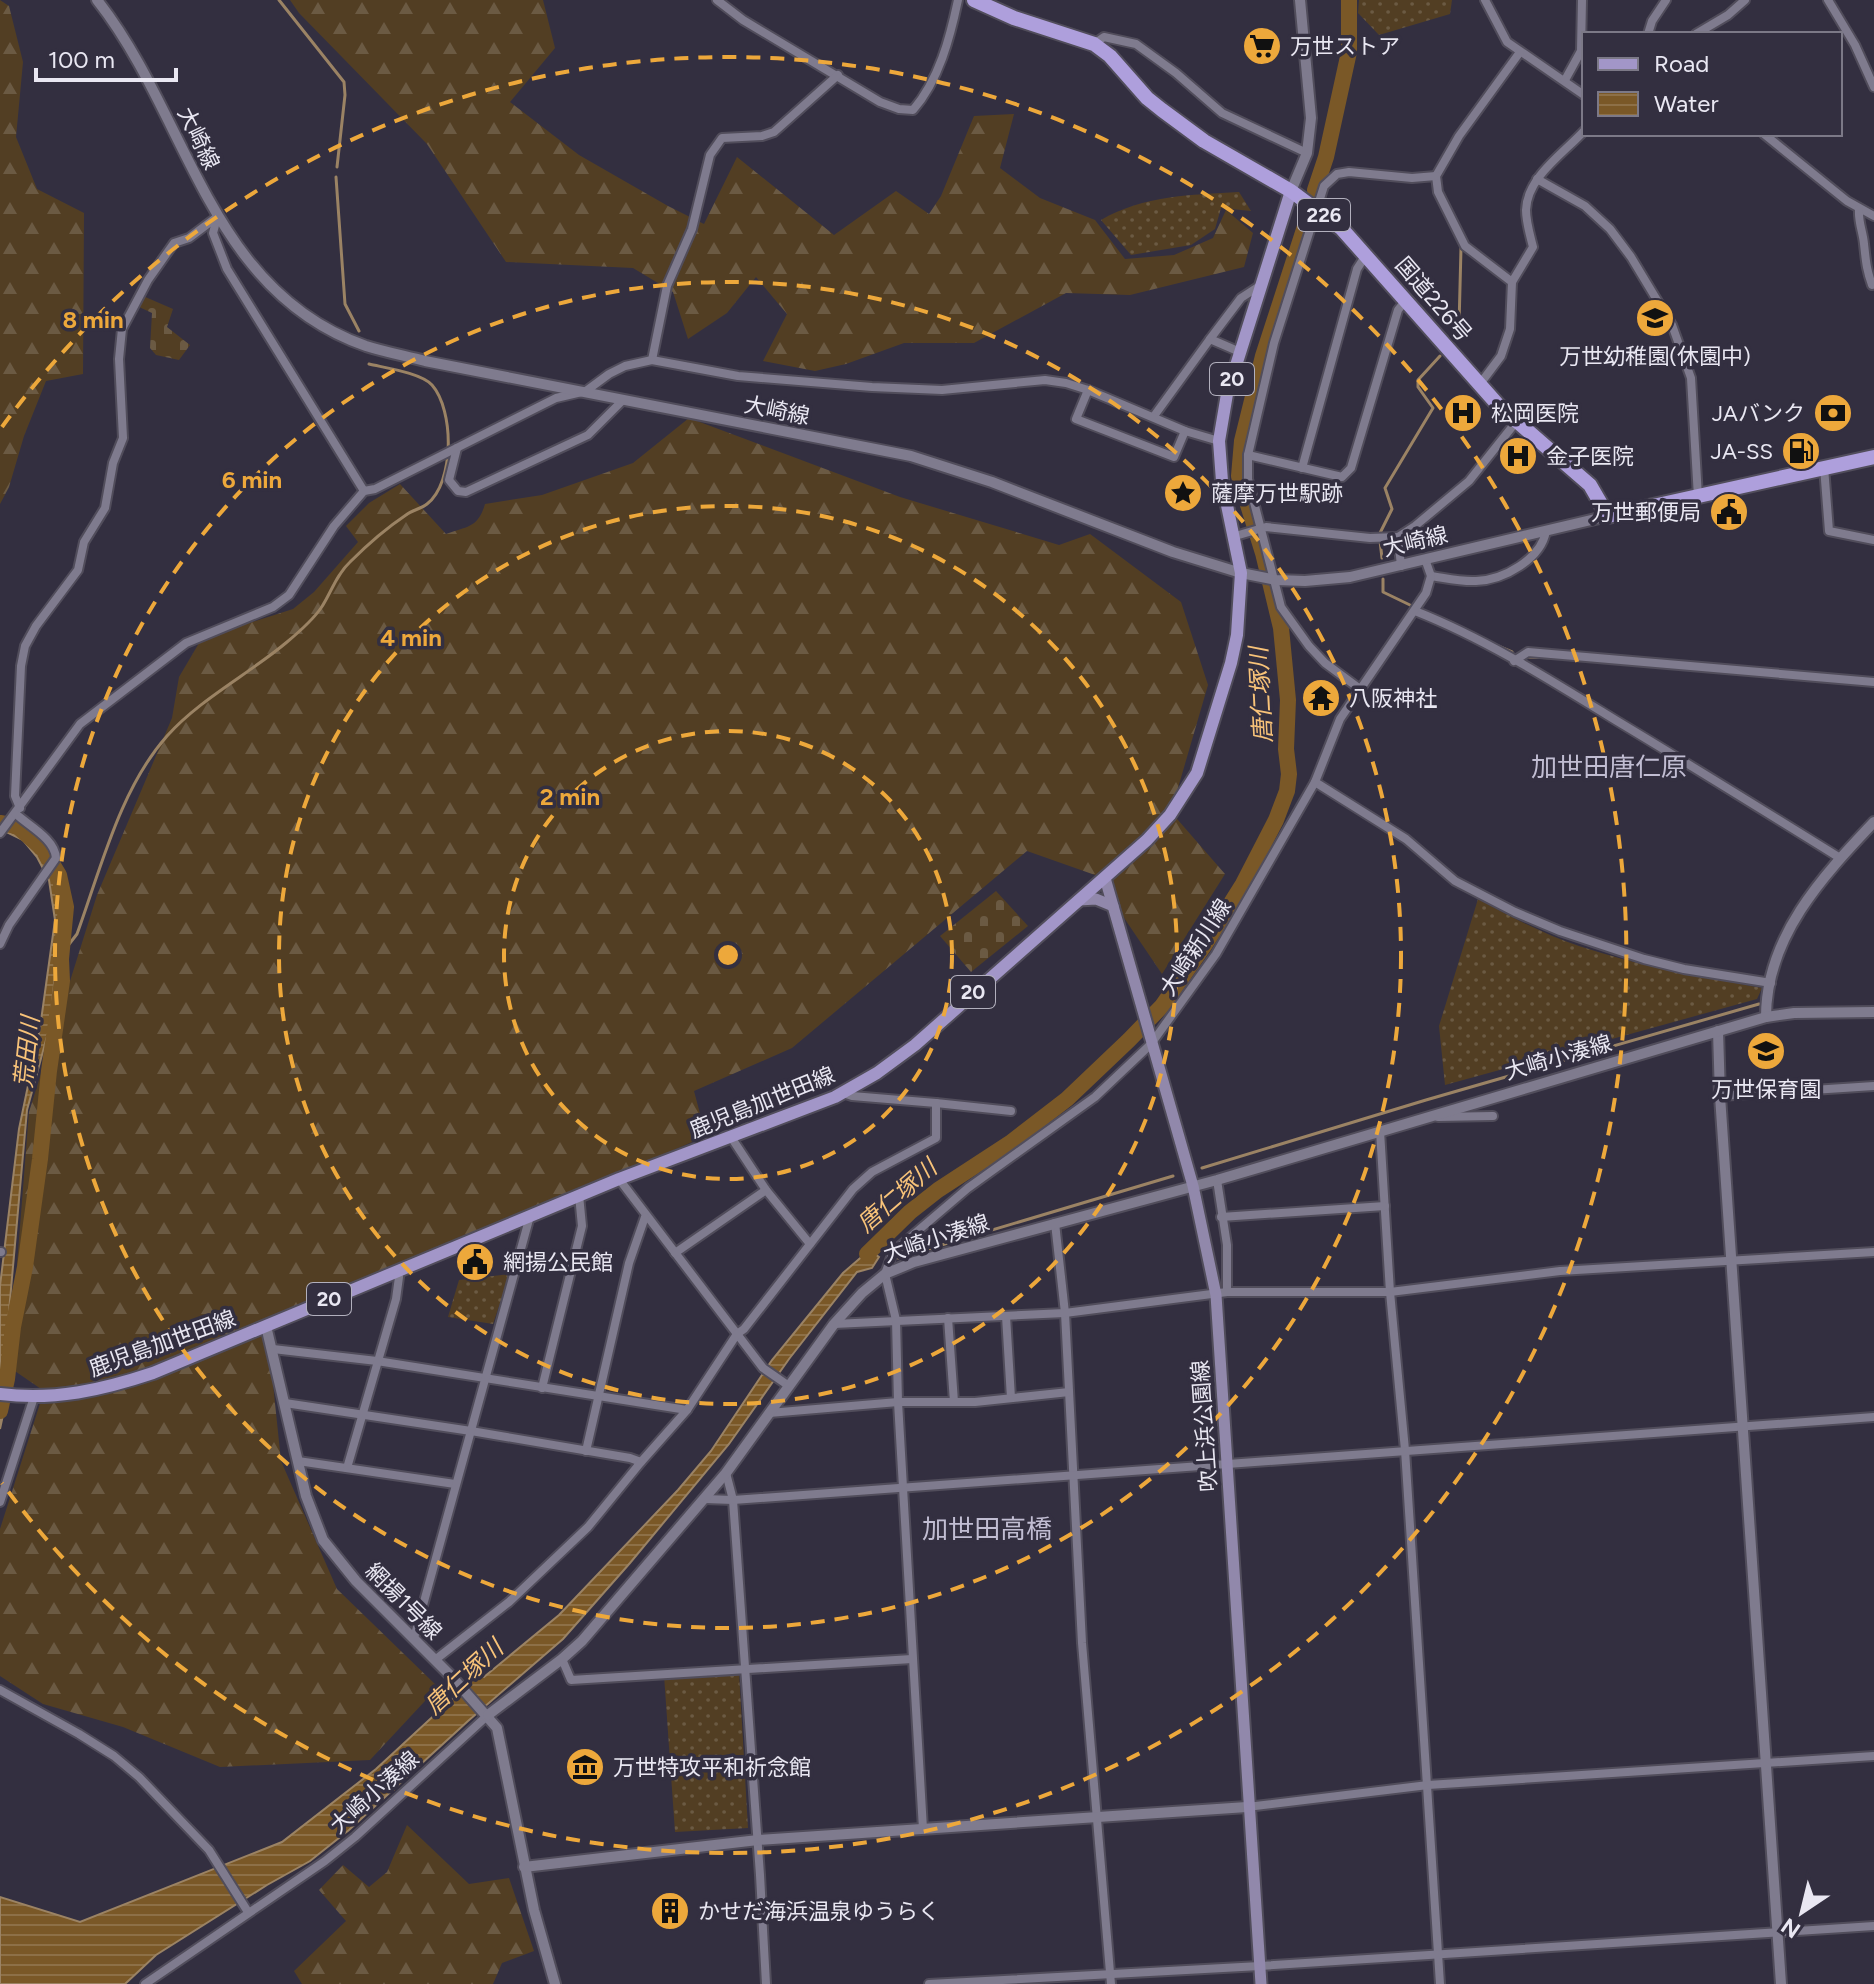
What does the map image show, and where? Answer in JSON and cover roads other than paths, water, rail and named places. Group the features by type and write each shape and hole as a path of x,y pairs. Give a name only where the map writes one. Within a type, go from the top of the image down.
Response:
{"highway":[{"name":"国道226号","path":"974,0 1014,18 1094,44 1110,56 1147,98 1162,110 1204,141 1291,191 1342,229 1516,422 1590,485 1608,516"},
{"path":"1608,516 1874,457"}],"main road":[{"name":"鹿児島加世田線","path":"0,1394 28,1397 76,1394 153,1373 579,1195 796,1114 843,1093 915,1045 1105,878 1170,815 1197,773 1231,663 1237,635 1241,573 1222,481 1219,441 1227,394 1291,191"},
{"name":"吹上浜公園線","path":"1105,878 1222,1293 1227,1464 1247,1807 1261,1984"},
{"path":"1079,900 1096,899 1113,906"}],"street":[{"name":"大崎線","path":"97,0 140,62 217,217 244,256 268,284 304,313 366,346 425,361 911,456 992,482 1173,552 1258,577 1324,580 1401,566 1608,516"},
{"path":"717,0 743,20 880,102 913,110 933,81 953,25 958,0"},
{"path":"1291,191 1307,153 1311,118 1300,0"},
{"path":"1485,0 1507,42 1582,93"},
{"path":"1565,80 1581,51 1582,0"},
{"path":"1649,32 1666,0"},
{"path":"1699,32 1728,15 1745,0"},
{"path":"1828,0 1872,81"},
{"path":"1094,44 1104,37 1136,44 1176,73 1222,113 1307,153"},
{"path":"1512,282 1465,246 1438,192 1436,176 1459,136 1520,52"},
{"path":"652,360 667,286 692,229 713,148 722,138 762,136 774,132 838,75"},
{"path":"1480,384 1501,356 1510,329 1512,282 1533,247 1526,210 1531,190 1537,179 1582,133"},
{"path":"1767,136 1859,209 1874,216"},
{"path":"1360,689 1325,663 1281,607 1248,479 1248,455 1274,343 1324,186 1337,174 1349,172 1412,178 1436,176"},
{"path":"1537,179 1585,206 1610,229 1631,257 1672,325 1691,378 1698,497"},
{"path":"1859,209 1864,263 1872,285"},
{"path":"217,217 213,233 227,269 364,491"},
{"path":"0,944 9,925 56,858 56,852 46,839 17,813 15,796 21,666 25,646 36,626 78,570 84,542 105,508 113,463 123,438 119,359 122,329 148,280 174,243 189,238 217,217"},
{"path":"1302,468 1357,269 1366,255"},
{"path":"1154,416 1241,298 1262,284"},
{"path":"1248,455 1342,477 1351,468 1398,310 1406,300"},
{"path":"1210,339 1240,352"},
{"path":"0,833 80,724 186,643 273,607 289,595 334,526 364,491 375,489 556,398 586,391 617,370 636,362 652,360 738,376 872,387 942,390 1045,380 1088,390 1185,431 1219,441"},
{"path":"1088,390 1076,419 1174,457 1185,431"},
{"path":"457,448 449,480 458,491 466,492 588,435 623,400"},
{"path":"1232,537 1260,528 1370,538 1398,537 1469,481 1516,422"},
{"path":"1824,467 1829,531 1874,540"},
{"path":"1425,559 1431,576 1475,582 1494,578 1526,561 1544,544 1546,531"},
{"path":"1398,537 1401,566"},
{"name":"大崎新川線","path":"885,1274 893,1252 926,1222 1095,1097 1150,1040 1216,954 1315,782 1340,719 1415,611 1426,593 1431,576"},
{"path":"1415,611 1460,629 1540,674 1840,858"},
{"path":"1514,661 1528,652 1874,682"},
{"path":"1315,782 1406,839 1455,881 1515,912 1560,931 1644,959 1771,983"},
{"path":"1766,1017 1766,996 1799,909 1874,822"},
{"name":"大崎小湊線","path":"145,1984 355,1837 488,1715 562,1659 589,1633 726,1473 769,1413 784,1382 862,1293 885,1274 914,1262 1217,1180 1766,1017 1794,1013 1874,1012"},
{"path":"1718,1031 1781,1984"},
{"path":"1720,1096 1874,1086"},
{"path":"843,1093 1011,1111"},
{"path":"435,1660 509,1602 588,1527 687,1410 737,1334 744,1329 845,1197 872,1172 936,1138 936,1103"},
{"path":"1427,1117 1493,1116"},
{"path":"1380,1131 1390,1292 1405,1450 1440,1984"},
{"path":"731,1137 766,1190 810,1244"},
{"path":"619,1179 763,1368 784,1382"},
{"path":"1217,1180 1227,1245 1222,1293"},
{"path":"675,1253 766,1190"},
{"path":"542,1388 582,1226 579,1195"},
{"path":"1221,1217 1385,1206"},
{"path":"414,1638 530,1216"},
{"path":"586,1451 629,1263 645,1217"},
{"path":"1055,1223 1065,1313 1082,1643 1111,1984"},
{"path":"834,1324 1065,1313 1222,1293 1390,1292 1560,1271 1874,1252"},
{"path":"347,1468 396,1299 399,1277 396,1271"},
{"path":"885,1274 896,1320 923,1829"},
{"path":"1006,1316 1011,1398"},
{"path":"948,1318 954,1402"},
{"name":"網揚1号線","path":"266,1326 311,1513 323,1540 356,1581 453,1678 497,1728 524,1867 555,1984"},
{"path":"273,1349 377,1361 687,1410"},
{"path":"769,1413 1069,1392"},
{"path":"0,1502 28,1397"},
{"path":"285,1403 471,1431 641,1462"},
{"path":"705,1499 733,1500 1874,1417"},
{"path":"298,1461 455,1484"},
{"path":"726,1473 733,1500 766,1984"},
{"path":"562,1659 571,1680 912,1659"},
{"path":"0,1690 63,1724 114,1756 139,1777 209,1850 247,1910"},
{"path":"524,1867 758,1840 1247,1807 1428,1785 1874,1756"},
{"path":"929,1984 1874,1926"}],"water":[{"path":"0,819 17,823 44,848 57,877 61,923 49,1029 27,1110 0,1429 0,1286 19,1129 40,1028 55,920 49,880 37,857 23,840 0,829"},
{"path":"881,1240 875,1254 879,1257 872,1268 857,1272 789,1359 729,1444 563,1639 349,1830 310,1861 156,1955 125,1984 0,1984 0,1897 80,1922 282,1842 376,1769 479,1674 484,1677 559,1615 678,1490 711,1451 772,1360 843,1273"}],"waterway":[{"path":"279,0 344,82 337,167"},
{"name":"唐仁塚川","path":"1315,190 1326,157 1349,52 1349,0"},
{"path":"336,177 345,304 359,331"},
{"name":"唐仁塚川","path":"867,1254 910,1212 938,1190 1010,1143 1067,1099 1162,1006 1243,884 1276,820 1287,791 1289,774 1286,749 1288,700 1281,628 1263,553 1239,476 1242,441 1263,356 1308,217"},
{"path":"1459,326 1461,248"},
{"path":"1380,533 1392,509 1385,488 1433,408 1418,387 1418,380 1440,356"},
{"path":"63,952 77,934 113,830 136,780 167,736 209,698 301,630 321,608 345,567 384,531 408,513 427,504 436,494 443,480 448,446 439,396 432,385 420,377 369,364"},
{"path":"1380,541 1382,558"},
{"path":"1383,579 1383,592 1410,605"},
{"path":"1444,619 1463,628"},
{"path":"1498,646 1512,652"},
{"path":"1528,657 1556,658"},
{"name":"荒田川","path":"0,823 17,826 44,850 59,875 66,907 62,981 40,1159 0,1411"},
{"path":"1202,1168 1759,1004"},
{"path":"898,1258 1173,1176"}],"place":[{"name":"万世ストア","path":"1262,46"},
{"name":"万世幼稚園(休園中)","path":"1655,318"},
{"name":"松岡医院","path":"1463,413"},
{"name":"JAバンク","path":"1833,413"},
{"name":"JA-SS","path":"1801,451"},
{"name":"金子医院","path":"1518,456"},
{"name":"薩摩万世駅跡","path":"1183,493"},
{"name":"万世郵便局","path":"1729,512"},
{"name":"八阪神社","path":"1321,698"},
{"name":"万世保育園","path":"1766,1051"},
{"name":"網揚公民館","path":"475,1262"},
{"name":"万世特攻平和祈念館","path":"585,1767"},
{"name":"かせだ海浜温泉ゆうらく","path":"670,1911"}],"district":[{"name":"加世田唐仁原","path":"1609,767"},
{"name":"加世田高橋","path":"987,1529"}]}
